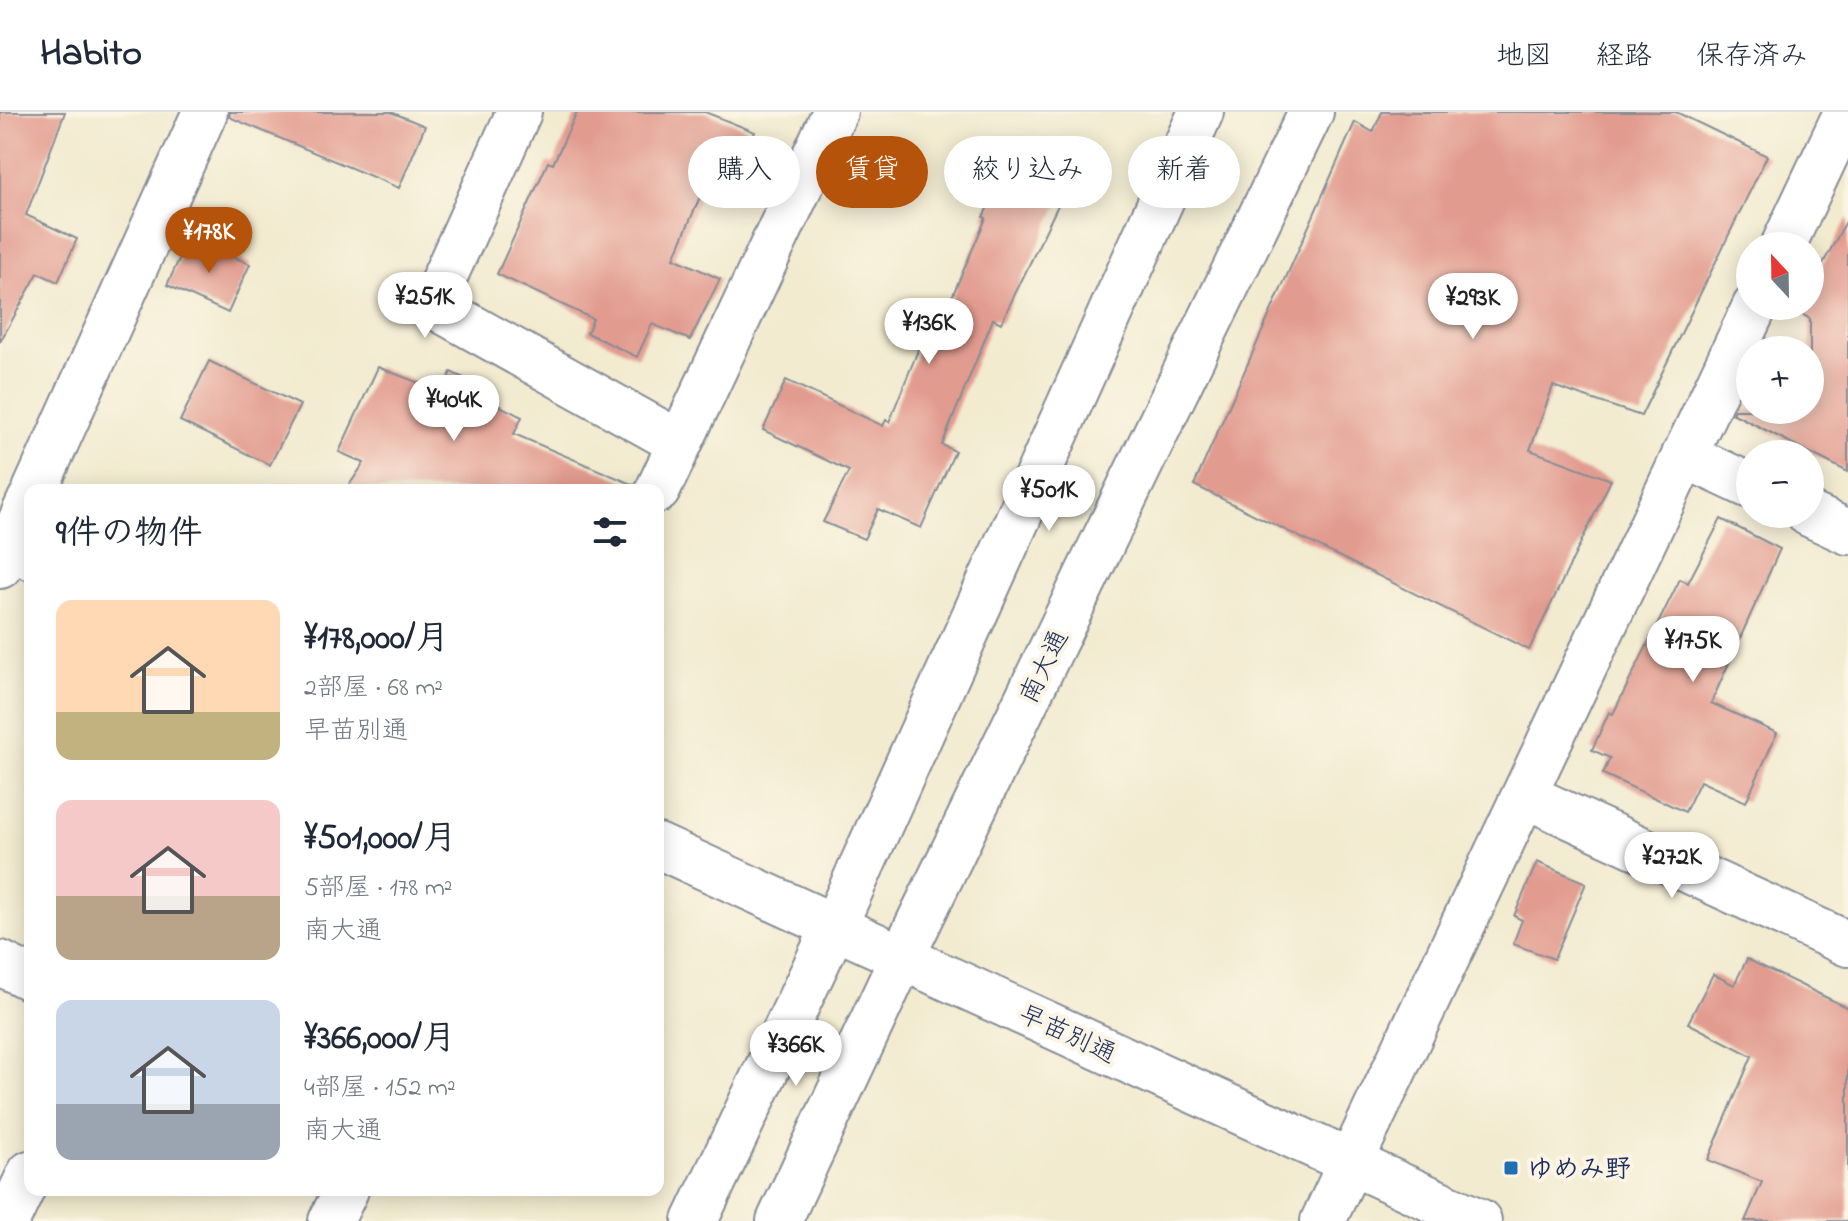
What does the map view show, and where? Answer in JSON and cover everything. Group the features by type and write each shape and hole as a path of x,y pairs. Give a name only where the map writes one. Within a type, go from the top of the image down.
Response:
{"street":[{"path":"38,484 205,112"},
{"path":"519,112 432,305 680,443"},
{"path":"661,484 835,112"},
{"path":"695,1221 835,925 1201,112"},
{"name":"南大通","path":"779,1221 902,957 1311,112"},
{"path":"1789,232 1841,116"},
{"path":"1323,1221 1748,320"},
{"path":"1684,455 1736,479"},
{"path":"10,554 24,516"},
{"path":"1824,521 1848,532"},
{"path":"1524,795 1848,944"},
{"name":"早苗別通","path":"664,849 1479,1221"},
{"path":"0,963 24,975"},
{"path":"7,1221 24,1186"},
{"path":"331,1221 343,1196"}],"building":[{"path":"0,112 65,112 26,215 77,239 58,282 38,273 0,342"},
{"path":"230,112 391,112 425,126 399,188 229,117"},
{"path":"577,112 705,112 755,132 753,136 688,136 688,208 695,208 674,258 720,279 690,340 652,324 637,357 587,333 593,319 497,274 548,162 553,164"},
{"path":"1382,112 1676,112 1767,156 1641,416 1553,386 1530,450 1611,480 1529,650 1194,485 1355,122 1373,132"},
{"path":"987,208 1057,208 1001,323 993,319 942,445 955,451 921,528 878,509 864,539 823,522 849,471 763,430 786,380 883,426 886,420 889,422 929,323 939,327 986,218 983,217"},
{"path":"1848,218 1848,472 1824,460 1824,440 1785,440 1754,424 1824,424 1824,336 1810,336 1810,320 1824,320 1824,262"},
{"path":"189,238 250,264 228,313 167,285"},
{"path":"209,361 300,405 270,465 180,421"},
{"path":"378,367 442,392 451,372 496,393 492,402 522,417 514,434 632,484 350,484 364,463 339,452"},
{"path":"1721,519 1780,549 1711,703 1777,733 1746,802 1700,781 1685,812 1603,774 1610,758 1592,750 1680,579 1688,583"},
{"path":"1537,862 1586,883 1554,959 1513,944 1522,920 1514,916"},
{"path":"1747,959 1848,1008 1848,1221 1745,1221 1762,1182 1708,1160 1752,1056 1688,1023 1713,974 1734,985"}],"place":[{"name":"ゆめみ野","path":"1511,1168"}]}
